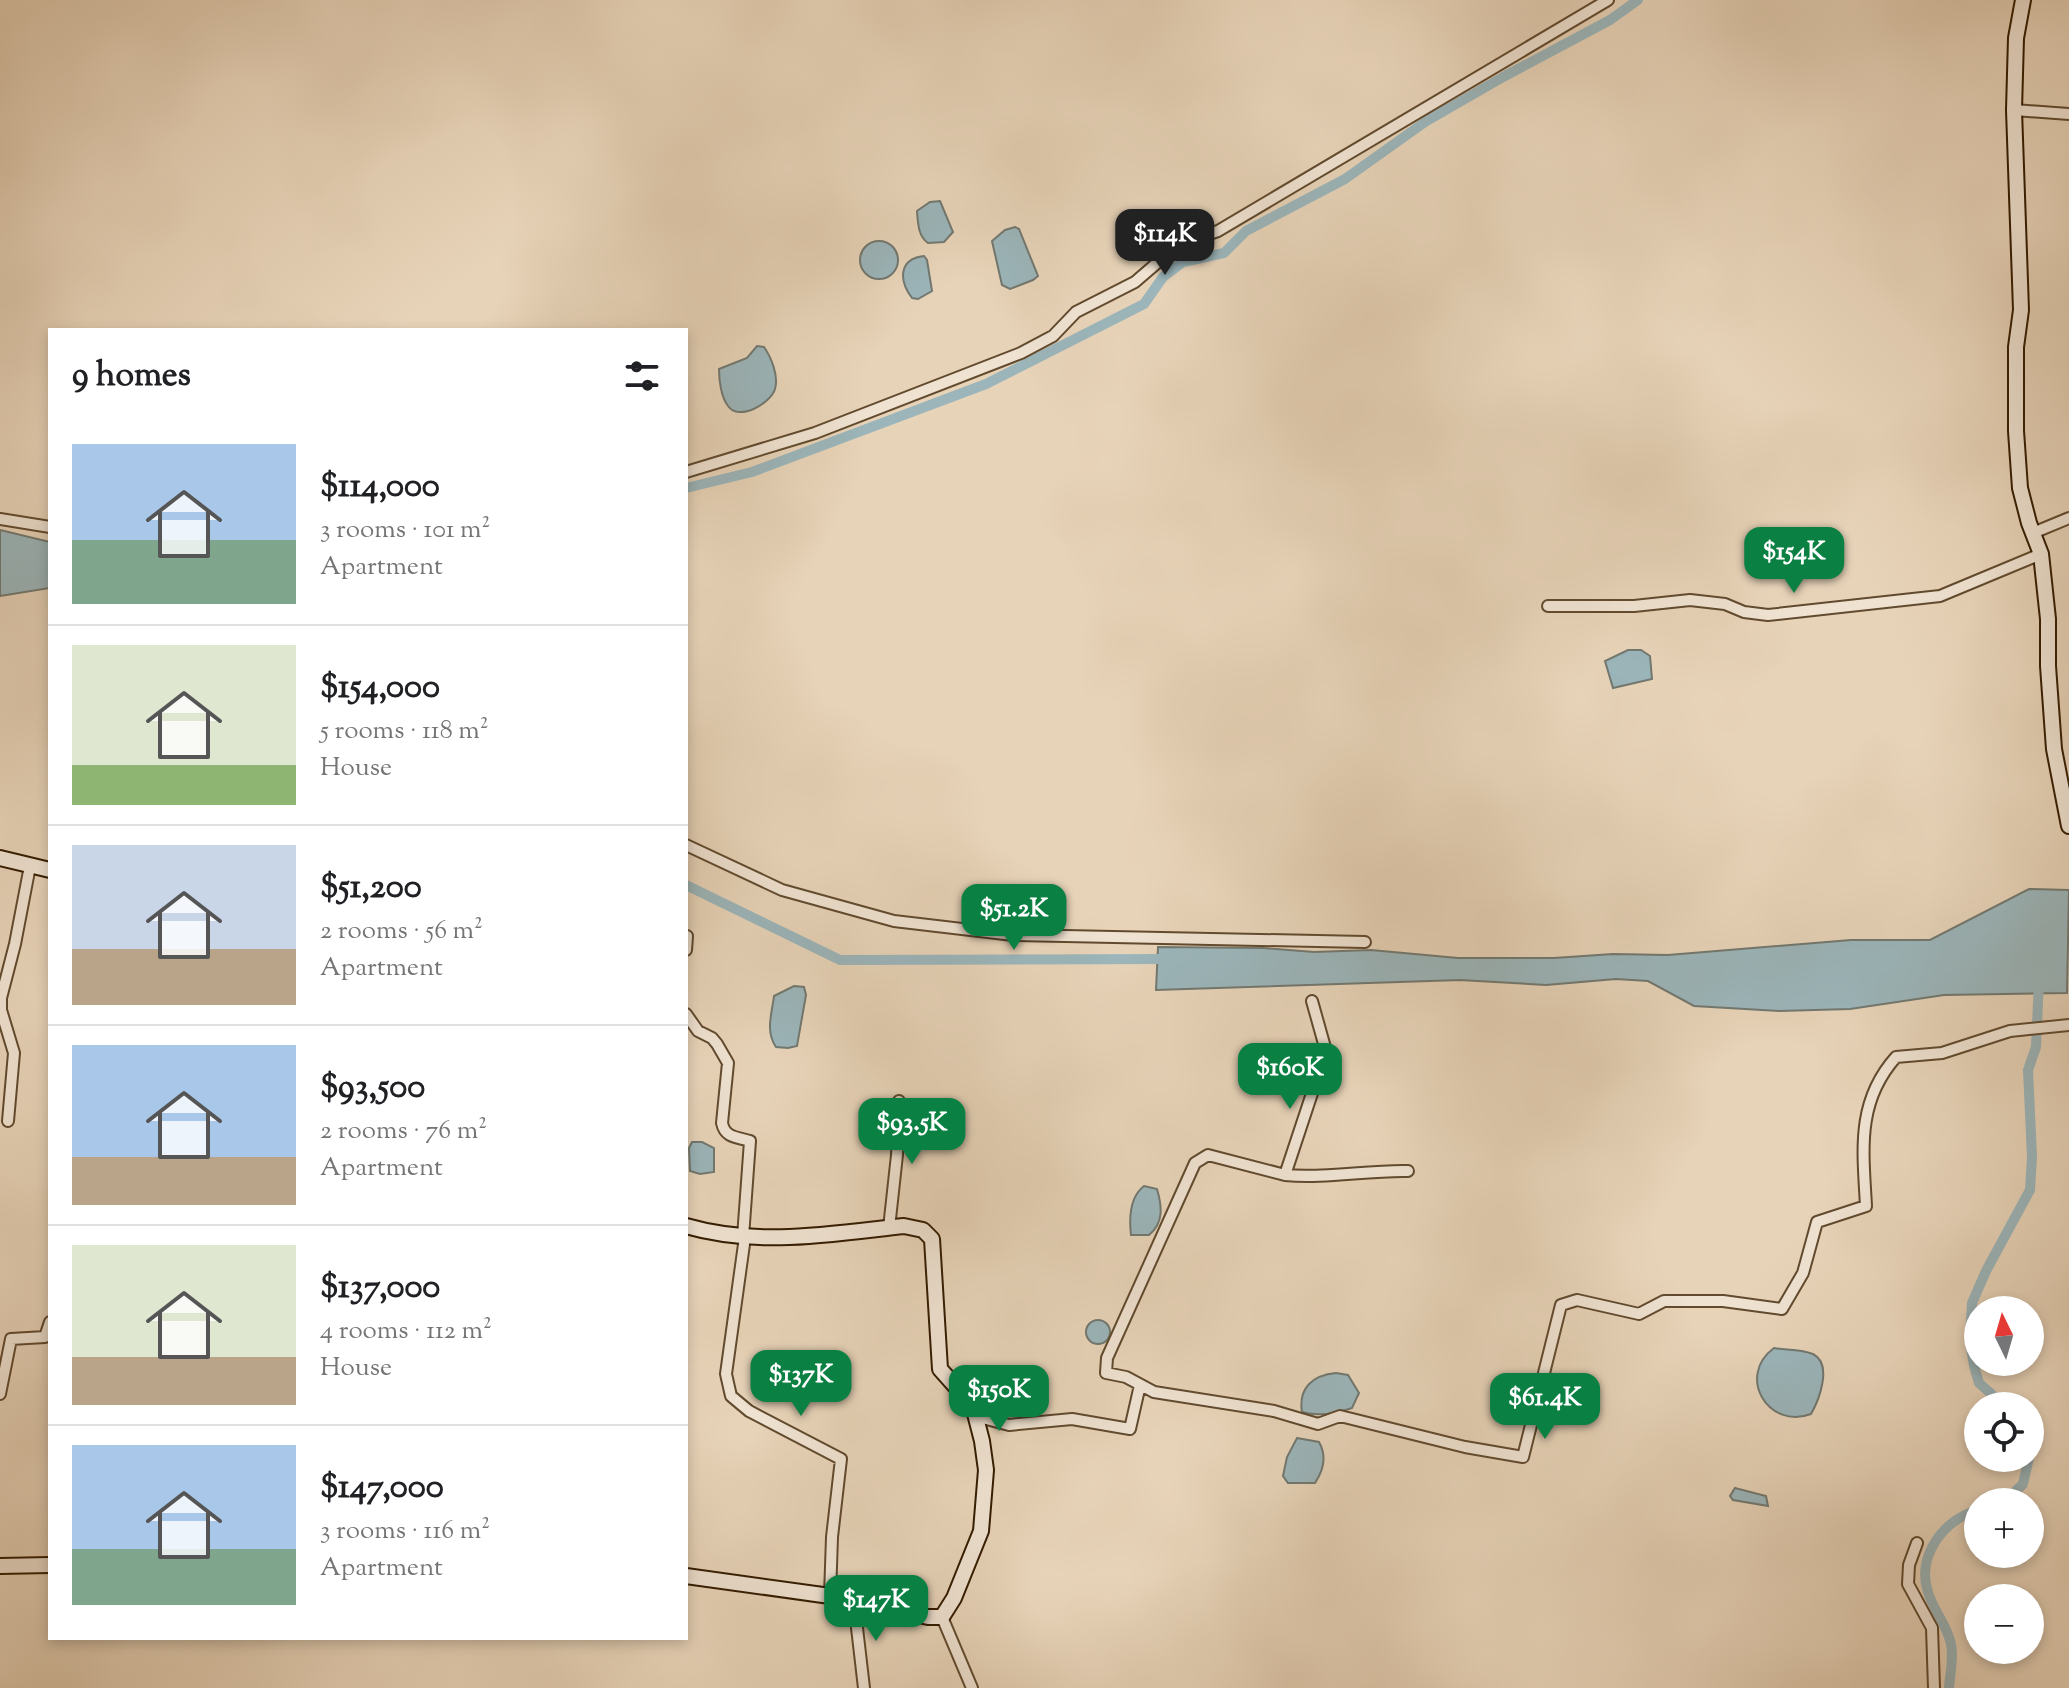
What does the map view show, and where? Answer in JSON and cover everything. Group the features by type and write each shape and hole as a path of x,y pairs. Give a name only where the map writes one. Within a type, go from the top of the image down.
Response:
{"street":[{"path":"688,471 815,433 1021,353 1053,336 1076,312 1135,282 1179,244 1218,231 1608,0"},
{"path":"2023,0 2017,23 2014,110 2021,310 2016,347 2016,431 2020,488 2041,554 2048,619 2054,749 2069,826"},
{"path":"2014,110 2069,114"},
{"path":"2033,533 2069,518"},
{"path":"0,519 48,527"},
{"path":"1548,606 1634,606 1690,600 1725,604 1744,612 1768,615 1940,596 2041,554"},
{"path":"688,846 782,890 894,921 1013,935 1365,942"},
{"path":"0,858 48,870"},
{"path":"8,1121 14,1053 1,1010 1,998 30,866"},
{"path":"1285,1175 1326,1051 1312,1001"},
{"path":"688,1017 698,1031 712,1038 728,1063 722,1123 724,1131 730,1136 750,1141 744,1237 734,1333 726,1374 731,1396 749,1411 841,1459 832,1537 830,1596"},
{"path":"1408,1171 1285,1175 1208,1155 1195,1163 1107,1358 1106,1373 1126,1377 1154,1392 1274,1411 1318,1424 1340,1416 1465,1447 1523,1457 1561,1305 1577,1300 1639,1314 1664,1301 1723,1301 1782,1309 1803,1273 1817,1222 1866,1206 1863,1144 1869,1100 1882,1074 1896,1057 1942,1053 2010,1031 2069,1025"},
{"path":"889,1228 899,1101"},
{"path":"688,1226 744,1237 796,1237 904,1226 923,1230 932,1239 940,1369 973,1406 986,1470 981,1531 954,1598 942,1617"},
{"path":"0,1394 11,1339 45,1337 48,1328"},
{"path":"975,1416 1009,1425 1072,1419 1130,1429 1140,1385"},
{"path":"1917,1543 1909,1565 1908,1584 1932,1628 1934,1688"},
{"path":"0,1566 48,1565"},
{"path":"688,1576 830,1596 928,1617 942,1617"},
{"path":"854,1602 864,1688"},
{"path":"942,1617 972,1688"}],"water":[{"path":"940,201 953,232 944,242 928,243 920,233 917,211 930,202"},
{"path":"1019,229 1038,276 1010,289 1002,285 992,241 1005,230"},
{"path":"879,241 892,247 898,260 892,273 879,279 866,273 860,260 866,247"},
{"path":"924,256 932,291 918,299 912,298 903,272 909,261"},
{"path":"757,346 764,347 772,361 775,389 761,405 739,412 728,406 724,398 719,369 747,358"},
{"path":"0,530 48,542 48,588 0,596"},
{"path":"1628,650 1641,650 1650,656 1652,679 1613,688 1605,661"},
{"path":"2029,889 2069,890 2067,993 1944,995 1850,1009 1779,1011 1694,1006 1648,981 1616,979 1546,985 1460,980 1156,990 1158,947 1314,952 1371,950 1458,958 1554,958 1613,954 1668,955 1851,940 1930,940"},
{"path":"794,986 804,987 806,995 797,1046 776,1047 770,1028 774,996"},
{"path":"692,1142 702,1142 714,1148 714,1172 700,1174 690,1171 689,1148"},
{"path":"1144,1186 1157,1189 1161,1208 1159,1220 1149,1235 1131,1235 1132,1208"},
{"path":"1093,1320 1103,1320 1110,1327 1110,1337 1103,1344 1093,1344 1086,1337 1086,1327"},
{"path":"1774,1348 1809,1352 1819,1359 1822,1382 1811,1414 1796,1417 1782,1414 1770,1408 1762,1398 1758,1372 1763,1360"},
{"path":"1336,1373 1348,1375 1359,1393 1352,1408 1327,1414 1302,1412 1302,1396 1309,1384"},
{"path":"1297,1438 1319,1442 1321,1447 1323,1463 1315,1483 1288,1483 1283,1476 1287,1457"},
{"path":"1735,1488 1766,1496 1768,1506 1733,1500 1730,1496"}],"waterway":[{"path":"688,488 752,472 986,384 1144,304 1163,277 1183,262 1224,253 1246,231 1345,179 1425,122 1610,20 1638,0"},
{"path":"688,886 840,960 1168,959"},
{"path":"1989,1392 1979,1383 1974,1366 1970,1342 1972,1303 2030,1190 2032,1157 2028,1070 2036,1047 2039,980"},
{"path":"2019,1488 2026,1472"},
{"path":"1949,1688 1951,1644 1928,1592 1926,1565 1944,1530 1964,1516"}]}
